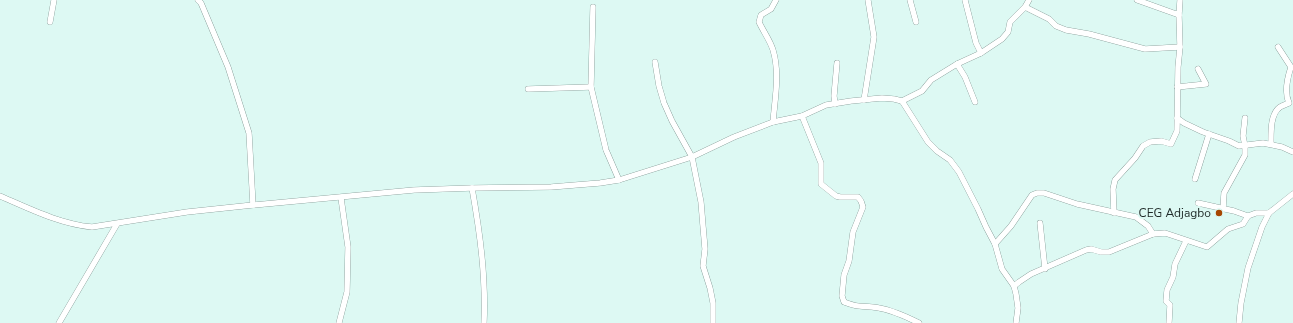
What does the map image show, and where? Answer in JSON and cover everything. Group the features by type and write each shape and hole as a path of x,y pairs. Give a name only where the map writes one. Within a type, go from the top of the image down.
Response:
{"street":[{"path":"50,22 54,0"},
{"path":"198,0 201,3 228,67 248,132 253,205"},
{"path":"773,122 777,84 776,64 773,48 759,22 761,15 771,9 776,0"},
{"path":"864,100 874,37 868,0"},
{"path":"910,0 916,22"},
{"path":"965,0 980,53"},
{"path":"902,102 922,91 931,80 1002,39 1008,32 1010,22 1025,7 1029,0"},
{"path":"1137,0 1179,15"},
{"path":"1114,213 1113,189 1115,180 1135,158 1143,146 1150,142 1161,141 1171,144 1177,131 1180,0"},
{"path":"594,7 591,87 606,150 618,180"},
{"path":"1025,7 1049,19 1056,26 1066,30 1089,34 1145,49 1180,47"},
{"path":"1271,144 1271,126 1277,111 1280,107 1289,103 1287,98 1287,83 1292,67 1278,47"},
{"path":"655,62 659,86 664,102 672,121 692,157 701,202 704,249 703,266 713,303 713,323"},
{"path":"835,104 834,96 837,63"},
{"path":"957,64 965,77 975,102"},
{"path":"1177,87 1206,84 1198,69"},
{"path":"528,89 591,87"},
{"path":"0,196 61,220 77,225 92,227 187,212 414,190 557,187 618,180 692,157 734,137 773,122 802,116 826,105 864,100 894,99 902,102 928,142 937,151 950,160 960,172 995,244 1002,269 1014,286 1018,308 1016,323"},
{"path":"802,116 821,163 821,184 836,196 858,198 863,207 853,232 849,261 844,275 842,296 844,302 857,307 884,309 919,323"},
{"path":"1177,118 1192,127 1238,146 1258,143 1271,144 1293,152"},
{"path":"1223,209 1224,193 1245,156 1243,136 1245,118"},
{"path":"1195,179 1209,134"},
{"path":"472,188 482,248 485,303 484,323"},
{"path":"995,244 1011,226 1032,195 1037,193 1044,193 1077,204 1136,217 1148,226 1153,234"},
{"path":"1239,323 1241,303 1248,268 1262,227 1269,213 1293,194"},
{"path":"339,323 346,292 348,247 341,198"},
{"path":"1198,203 1248,216 1256,213 1269,213"},
{"path":"1014,286 1025,278 1086,250 1091,249 1101,252 1109,252 1153,234 1165,233 1207,247 1228,229 1243,224 1248,216"},
{"path":"1040,223 1045,269"},
{"path":"59,323 117,224"},
{"path":"1169,323 1170,305 1166,302 1168,290 1173,277 1175,264 1186,241"}],"place":[{"name":"CEG Adjagbo","path":"1219,213"}]}
